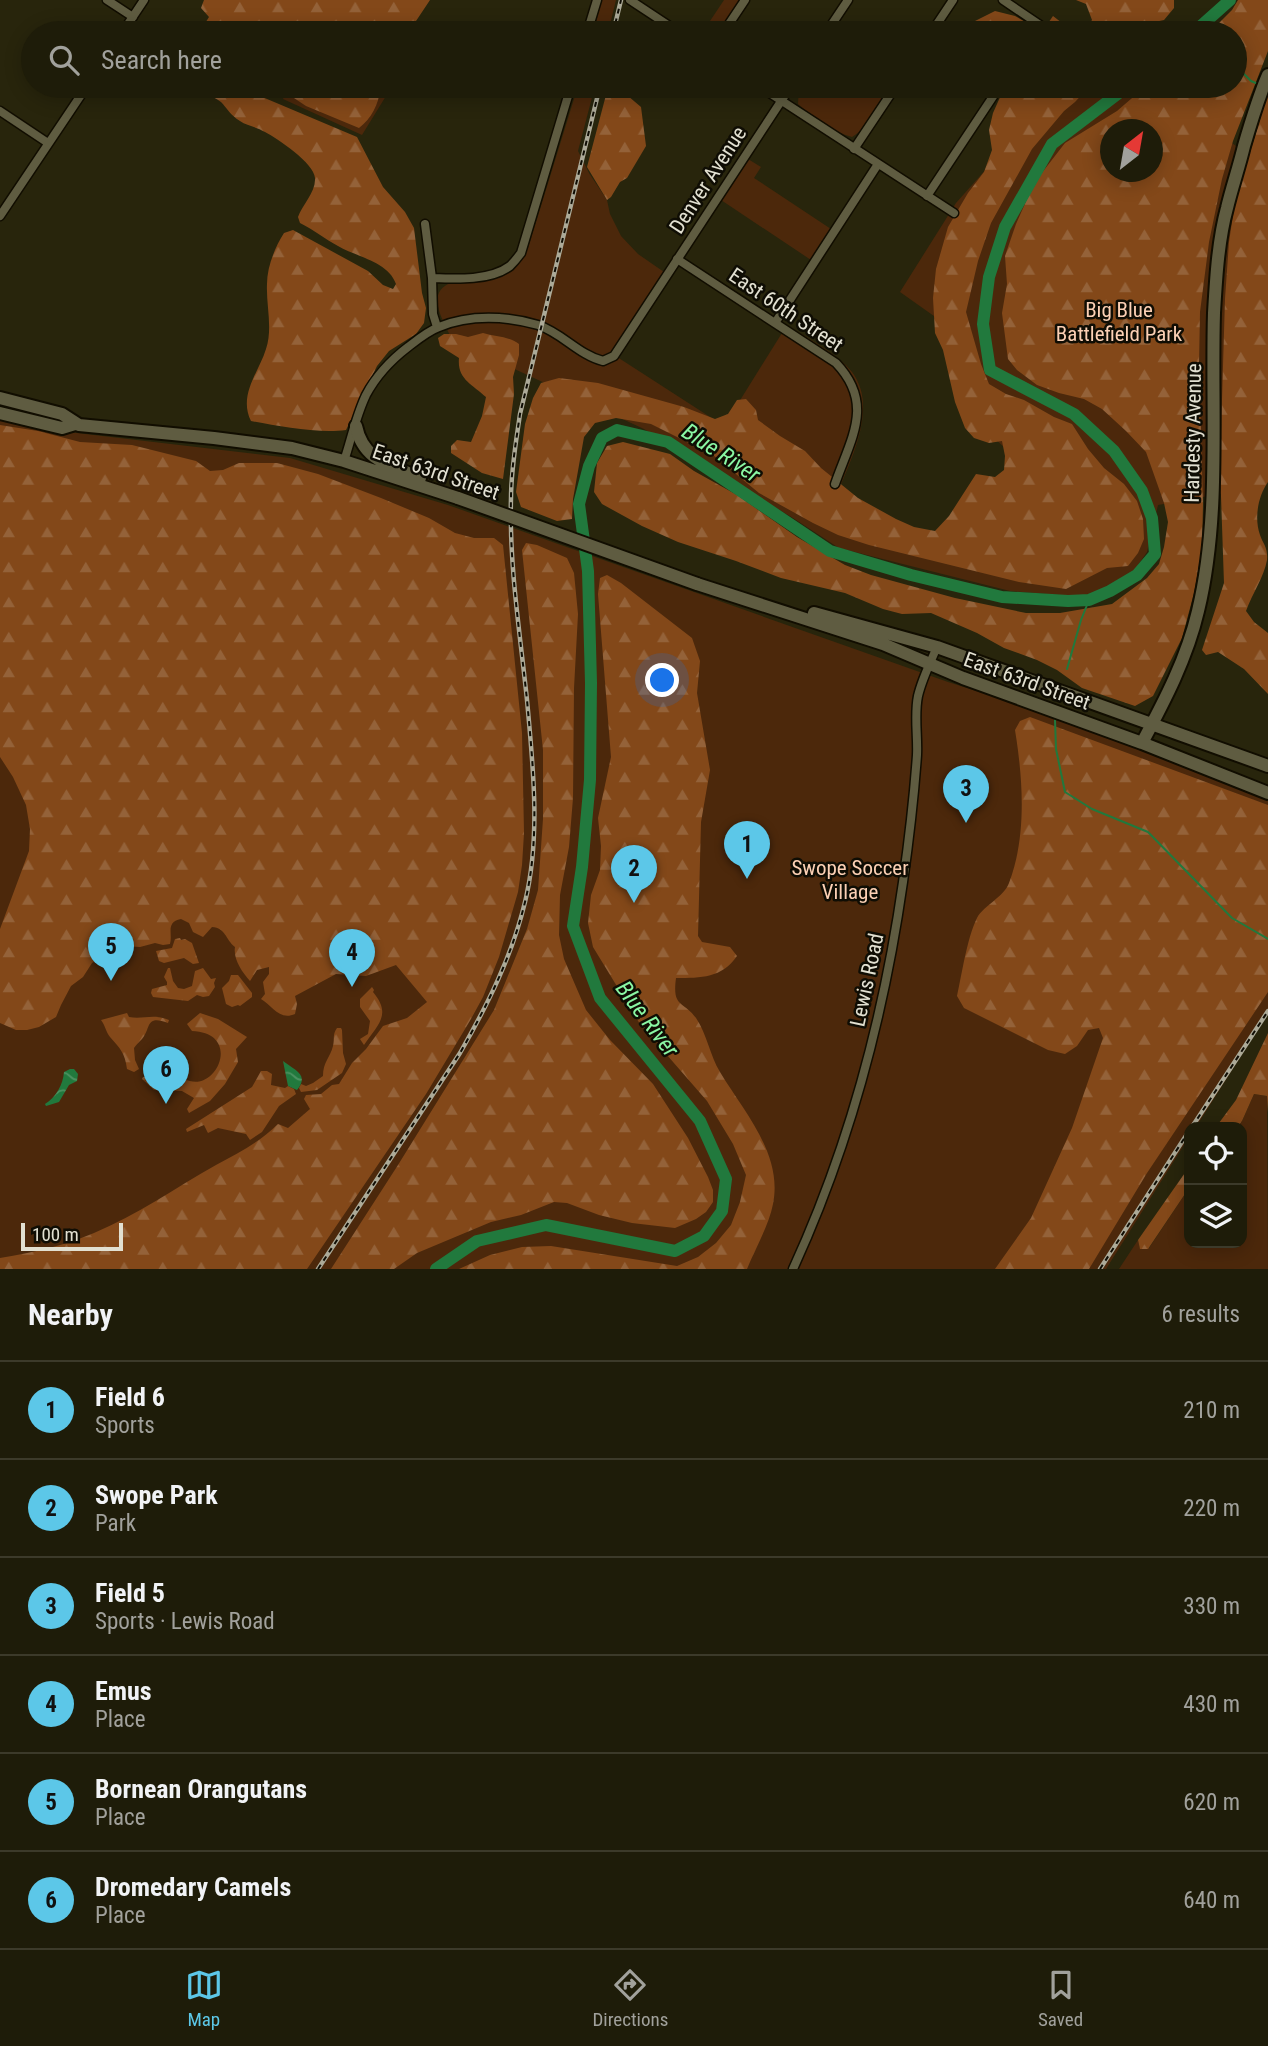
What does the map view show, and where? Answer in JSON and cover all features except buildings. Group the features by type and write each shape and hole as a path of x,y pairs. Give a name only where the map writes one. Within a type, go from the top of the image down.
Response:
{"main road":[{"name":"Hardesty Avenue","path":"1142,743 1173,684 1188,646 1206,572 1212,505 1214,312 1217,271 1226,209 1258,98 1267,79"},
{"name":"East 63rd Street","path":"0,398 62,414 75,424"},
{"name":"East 63rd Street","path":"0,413 62,428 75,424 214,438 292,448 344,461 697,584 854,633 975,683 1142,743 1268,793"},
{"path":"356,426 359,439 368,453 458,499"},
{"name":"East 63rd Street","path":"772,608 819,614 937,647 1268,766"}],"street":[{"path":"107,0 133,17"},
{"path":"130,21 144,0"},
{"path":"591,21 597,0"},
{"path":"630,0 640,3 664,21"},
{"path":"731,21 745,0"},
{"path":"834,21 848,0"},
{"path":"939,21 953,0"},
{"path":"1003,0 1035,21"},
{"path":"0,216 79,98"},
{"path":"432,278 457,279 487,275 508,267 521,253 567,98"},
{"path":"779,98 954,213"},
{"path":"855,149 888,98"},
{"path":"927,195 992,98"},
{"name":"Denver Avenue","path":"437,327 485,318 522,321 541,326 596,359 603,362 608,360 619,348 782,100"},
{"path":"0,111 48,143"},
{"path":"775,323 878,164"},
{"path":"344,461 366,397 382,372 399,354 437,327 433,314 432,278 425,223"},
{"name":"East 60th Street","path":"677,259 836,363 847,375 858,401 857,421 835,484"},
{"name":"Lewis Road","path":"793,1269 833,1168 862,1081 876,1028 892,952 913,810 917,703 937,647"}],"green space":[{"path":"204,0 430,0 416,21 206,21 209,17 201,8"},
{"path":"602,0 616,0 611,21 596,21"},
{"path":"724,0 741,0 728,21 710,21"},
{"path":"1076,0 1174,0 1174,8 1164,20 1159,21 1091,21 1086,4"},
{"path":"1238,0 1268,0 1268,51 1233,141 1222,179 1209,242 1200,312 1202,549 1182,638 1153,696 1135,706 1082,688 1037,660 1004,648 931,613 902,614 845,593 781,578 678,542 602,504 594,492 597,463 607,446 623,442 670,454 845,565 871,575 955,598 1026,613 1060,613 1112,604 1147,578 1159,564 1168,522 1146,452 1102,409 1084,399 1037,385 1017,370 1008,359 1002,313 1007,284 1005,256 1016,224 1041,174 1065,143 1100,121 1100,182 1163,182 1163,119 1104,119 1132,98 1247,98 1247,21 1221,21"},
{"path":"995,11 1023,21 975,21"},
{"path":"1268,93 1268,482 1257,514 1267,560 1246,611 1254,622 1268,633 1268,694 1244,669 1218,652 1206,655 1202,650 1224,583 1220,467 1229,242 1235,202"},
{"path":"213,98 264,98 357,137 383,187 405,212 414,228 426,308 424,323 416,334 389,351 377,366 346,430 311,430 251,421 248,393 268,341 267,284 272,257 284,233 293,230 368,271 383,285 393,289 396,284 392,276 379,265 338,246 300,223 298,217 315,183 309,165 271,135 237,119"},
{"path":"283,98 385,98 362,135"},
{"path":"294,98 378,98 374,111 359,128 306,106"},
{"name":"Big Blue Battlefield Park","path":"574,98 592,98 578,151 607,200 610,214 621,236 638,254 664,272 611,353 724,426 787,325 839,359 852,372 860,386 863,418 860,434 837,495 940,556 1023,465 962,408 965,338 900,292 956,203 1049,98 1170,98 1254,156 1231,492 1158,505 1147,552 1122,588 1098,598 1010,591 839,548 644,429 452,340 438,308 439,293 444,287 453,282 514,268 528,248"},
{"path":"605,98 630,98 641,107 646,146 627,178 620,182 607,200 587,167"},
{"path":"798,98 885,98 870,121 852,137 824,124 798,104"},
{"path":"1000,98 1079,98 1032,149 991,223 978,261 966,312 989,384 1072,424 1104,468 1124,484 1137,501 1143,519 1144,539 1128,566 1107,568 1066,589 1019,582 869,545 838,535 759,493 713,455 651,424 616,418 595,423 584,437 572,519 557,521 521,507 516,492 525,424 541,383 559,378 598,383 684,407 715,419 728,414 737,400 746,399 756,410 758,420 805,451 821,468 858,498 914,527 935,531 949,516 976,474 995,477 1004,470 1002,441 989,443 974,438 965,428 955,402 943,350 935,333 933,298 936,269 948,227 984,172 992,150 989,130"},
{"path":"748,159 761,167 754,178 831,229 811,260 721,200"},
{"path":"483,333 519,344 503,479 482,473 451,453 451,446 457,440 471,442 482,416 486,397 463,376 459,358 440,346 438,338 444,334 468,337"},
{"name":"Swope Soccer Village","path":"0,419 77,433 290,458 448,505 948,682 1142,743 1268,793 1268,1013 1199,1122 1184,1122 1184,1145 1106,1269 0,1269"},
{"path":"0,425 80,442 132,445 196,461 210,471 223,470 239,463 277,463 318,474 381,498 429,518 455,533 474,538 494,538 503,545 522,733 524,833 518,892 499,957 471,1019 426,1094 307,1269 0,1269 0,1258 59,1245 110,1226 248,1147 278,1124 288,1128 310,1109 304,1099 306,1095 321,1094 332,1085 339,1084 352,1063 383,1026 407,1018 427,1002 396,965 366,976 336,974 295,996 295,1014 280,1014 261,999 265,994 263,982 269,974 269,967 257,970 250,981 237,961 235,947 223,932 212,927 203,937 193,932 189,923 181,919 171,926 170,944 124,946 92,963 83,977 71,986 56,1017 39,1027 16,1030 0,1023 0,929 29,851 30,829 26,805 0,757"},
{"path":"526,543 567,558 574,573 578,614 573,798 569,847 560,895 559,935 564,959 586,1010 610,1040 653,1084 688,1138 708,1177 713,1190 713,1202 706,1212 696,1219 675,1228 632,1223 567,1203 554,1202 521,1215 491,1222 417,1253 394,1269 331,1269 494,1010 527,929 538,890 543,819 543,750 522,550"},
{"path":"607,575 692,638 700,661 697,693 710,770 701,822 698,936 702,942 730,947 737,956 718,973 676,978 675,988 677,999 700,1024 717,1066 767,1151 775,1186 773,1204 747,1269 459,1269 490,1255 522,1247 551,1246 677,1266 698,1257 716,1243 731,1225 746,1175 733,1144 707,1101 640,1024 593,947 588,923 591,895 600,870 598,818 611,757 598,594 600,578"},
{"path":"1030,717 1268,805 1268,992 1147,1173 1089,1269 995,1269 1031,1218 1072,1128 1103,1038 1099,1028 1088,1030 1077,1046 1065,1054 1048,1050 964,1008 957,996 973,926 984,909 1006,888 1015,865 1022,807 1015,730 1020,721"},
{"path":"180,938 192,943 199,963 193,964 184,958 164,963 159,961 156,951 172,948 175,939"},
{"path":"168,968 178,988 192,986 195,971 203,968 211,979 216,978 215,987 209,996 197,995 188,1001 153,997 152,989 167,985 164,977"},
{"path":"231,975 238,975 252,993 252,997 240,1006 232,1007 226,1004 222,988"},
{"path":"372,987 382,1007 382,1013 378,1025 364,1045 360,1039 368,1034 370,1021 360,1007 360,999"},
{"path":"127,1013 129,1017 158,1017 169,1020 168,1023 152,1021 134,1048 139,1069 134,1072 127,1069 122,1051 101,1020"},
{"path":"200,1013 218,1019 247,1037 236,1049 238,1062 225,1084 210,1101 189,1113 187,1109 194,1098 182,1091 154,1090 142,1079 173,1069 186,1080 199,1081 210,1076 221,1055 218,1044 209,1035 192,1031 187,1024"},
{"path":"337,1028 342,1030 346,1064 342,1073 317,1090 301,1092 301,1084 306,1086 323,1076"},
{"path":"1268,1033 1268,1113 1267,1096 1254,1094 1241,1122 1220,1122 1236,1100"},
{"path":"261,1071 272,1074 271,1085 285,1088 288,1086 294,1089 296,1094 279,1106 262,1132 250,1140 246,1134 218,1128 208,1133 204,1125 187,1132 186,1129 252,1087"},
{"path":"1254,1094 1267,1096 1268,1269 1119,1269 1138,1240 1140,1248 1149,1248 1184,1196 1184,1248 1247,1248 1247,1122 1242,1121"},
{"path":"1184,1174 1184,1195 1148,1249 1140,1249 1138,1240"}],"water":[{"path":"283,1061 301,1076 301,1085 297,1090 288,1086"},
{"path":"74,1069 78,1074 77,1081 69,1085 59,1102 46,1106 58,1090 64,1072"}],"waterway":[{"name":"Blue River","path":"1206,21 1230,0"},
{"path":"1247,77 1258,84"},
{"name":"Blue River","path":"436,1269 477,1241 546,1225 675,1251 704,1236 722,1211 726,1179 700,1121 600,998 573,926 582,867 590,780 588,571 579,504 589,466 602,438 617,430 668,442 830,551 911,575 1002,597 1068,601 1089,600 1137,575 1155,554 1152,518 1142,491 1114,451 1074,414 990,370 983,324 989,277 1005,227 1052,144 1112,98"},
{"path":"1067,669 1089,600"},
{"path":"1055,720 1056,749 1065,792 1092,809 1148,832 1232,918 1268,939"}],"railway":[{"path":"616,21 621,0"},
{"path":"318,1269 460,1053 498,979 525,902 533,852 534,801 512,548 513,467 520,414 597,98"},
{"path":"1195,1122 1268,1011"},
{"path":"1100,1269 1184,1139"}],"place":[{"name":"Field 5","path":"966,823"},
{"name":"Field 6","path":"747,879"},
{"name":"Swope Park","path":"634,903"},
{"name":"Bornean Orangutans","path":"111,981"},
{"name":"Emus","path":"352,987"},
{"name":"Dromedary Camels","path":"166,1104"}]}
